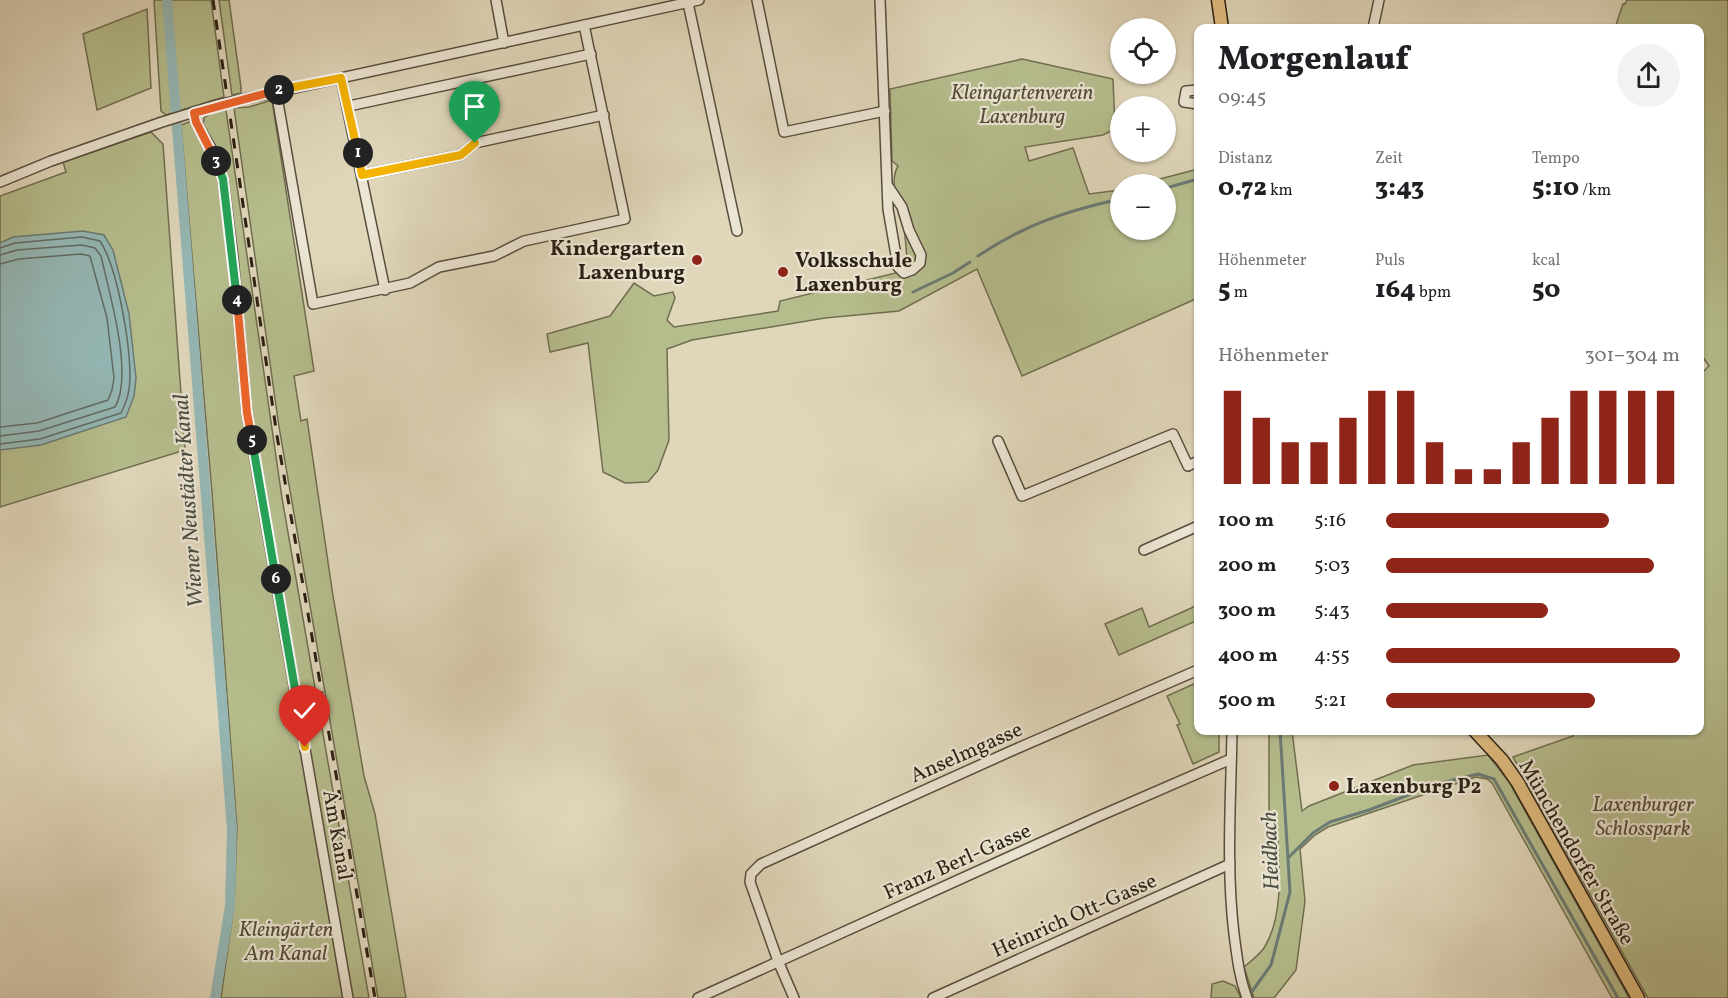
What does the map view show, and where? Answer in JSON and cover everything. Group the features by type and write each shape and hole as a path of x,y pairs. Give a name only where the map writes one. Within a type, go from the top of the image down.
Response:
{"main road":[{"path":"1218,0 1221,24"},
{"name":"Münchendorfer Straße","path":"1479,735 1502,760 1518,783 1638,998"}],"street":[{"path":"496,0 504,43"},
{"path":"0,182 51,161 169,120 276,91 699,0"},
{"path":"757,0 784,132 885,111"},
{"path":"880,0 888,209 898,267 904,273 920,263 921,255 909,230 902,207 888,186"},
{"path":"1374,24 1379,0"},
{"path":"688,3 737,231"},
{"path":"276,91 313,304 385,290 410,284 439,267 494,256 524,241 625,219 585,25"},
{"path":"349,106 591,54"},
{"path":"341,78 349,106 385,290"},
{"path":"1194,90 1186,91 1183,98 1184,102 1194,103"},
{"name":"Am Kanal","path":"194,113 223,179 233,258 247,413 348,998"},
{"path":"362,175 461,155 475,143 604,115"},
{"path":"998,441 1022,496 1173,434 1188,466 1194,463"},
{"path":"1144,550 1194,528"},
{"name":"Anselmgasse","path":"778,961 750,882 751,874 761,864 1194,672"},
{"path":"1232,735 1230,864 1232,916 1239,972 1246,996"},
{"name":"Franz Berl-Gasse","path":"698,998 1231,759"},
{"name":"Heinrich Ott-Gasse","path":"933,998 1230,864"},
{"path":"778,961 794,998"}],"green space":[{"path":"154,0 211,0 224,97 166,115 161,111"},
{"path":"219,0 229,0 241,87 241,93 232,95"},
{"name":"Laxenburger Schlosspark","path":"1627,0 1728,0 1728,998 1648,998 1513,757 1573,735 1704,735 1704,371 1709,366 1704,359 1704,24 1616,24 1623,4"},
{"path":"147,9 151,88 97,110 83,34"},
{"name":"Kleingartenverein Laxenburg","path":"1022,59 1110,78 1110,84 1113,84 1114,96 1110,96 1110,132 1103,135 1025,147 1029,161 1073,148 1089,194 1110,191 1110,240 1176,240 1176,175 1194,170 1194,300 1022,376 977,269 899,311 825,318 692,340 667,349 669,440 658,470 648,482 625,483 603,472 588,343 550,352 547,334 610,316 634,283 654,296 673,292 675,298 667,320 674,327 778,311 780,301 908,270 903,223 894,185 898,166 892,161 890,89"},
{"path":"272,100 314,371 294,376 301,421 307,419 333,596 364,776 375,814 406,998 378,998 279,427 234,108 249,107"},
{"name":"Kleingärten Am Kanal","path":"226,110 282,498 369,998 221,998 234,905 237,828 181,125 192,121 203,127 204,118 212,112"},
{"path":"151,132 163,144 185,450 0,507 0,196 66,172 63,162"},
{"path":"1194,607 1194,622 1119,655 1105,624 1142,608 1149,627"},
{"path":"1194,684 1194,735 1219,735 1219,752 1193,764 1177,725 1180,724 1167,696"},
{"path":"1269,735 1292,735 1302,811 1309,806 1413,765 1488,755 1509,782 1629,998 1612,998 1492,783 1487,779 1476,777 1328,827 1300,849 1305,901 1296,970 1274,998 1254,998 1244,967 1264,948 1271,934 1278,902 1277,819 1269,819"},
{"path":"1223,981 1235,986 1241,998 1211,998 1212,984"}],"water":[{"path":"83,231 104,235 113,250 129,314 136,378 134,396 126,417 41,445 0,450 0,243 13,237"}],"waterway":[{"name":"Wiener Neustädter Kanal","path":"167,0 232,829 230,906 215,998"},
{"path":"1176,185 1194,180"},
{"path":"978,256 1046,220 1110,202"},
{"path":"913,292 953,273 970,262"},
{"name":"Heidbach","path":"1248,997 1271,965 1290,892 1280,735"},
{"path":"1289,857 1313,833 1330,822 1437,784 1478,774 1494,779 1618,998"}],"railway":[{"path":"213,0 277,436 375,998"}],"place":[{"name":"Kindergarten Laxenburg","path":"697,260"},
{"name":"Volksschule Laxenburg","path":"783,272"},
{"name":"Laxenburg P2","path":"1334,786"}],"route":[{"path":"305,747 247,413 233,258 223,179 218,163 196,122 194,113 217,105 341,78 349,106 362,175 461,155 475,143"}]}
